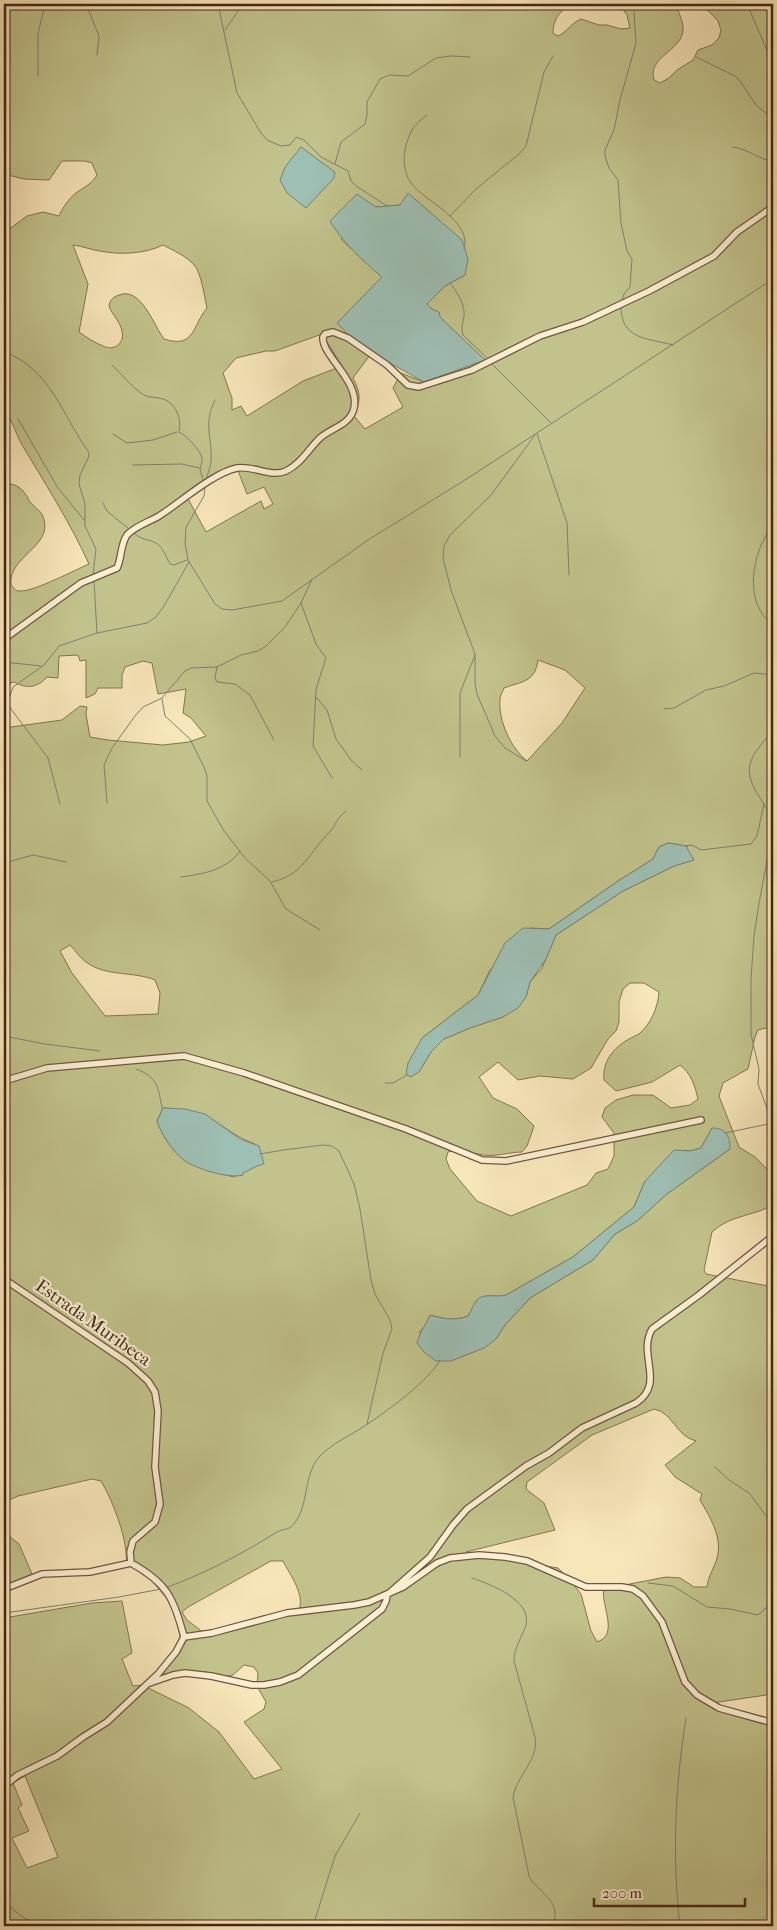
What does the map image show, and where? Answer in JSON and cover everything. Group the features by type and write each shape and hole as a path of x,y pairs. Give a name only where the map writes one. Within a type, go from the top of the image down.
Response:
{"street":[{"path":"4,639 70,590 91,578 117,568 125,538 137,527 160,515 221,475 233,470 244,468 276,474 283,472 295,465 320,438 347,421 354,411 354,395 324,345 323,337 325,334 333,332 348,338 395,371 408,386 414,388 484,365 540,336 567,328 601,314 706,261 720,251 738,232 773,207"},
{"path":"4,1081 47,1068 184,1056 244,1073 406,1129 482,1160 506,1161 701,1120"},
{"path":"147,1684 173,1675 186,1674 211,1676 252,1685 264,1685 298,1675 382,1609 387,1595 430,1557 467,1509 582,1428 644,1398 651,1383 647,1347 649,1334 652,1329 699,1295 773,1236"},
{"name":"Estrada Muribeca","path":"4,1279 128,1363 148,1381 155,1392 158,1411 155,1467 160,1504 155,1522 133,1542 130,1552 131,1563"},
{"path":"184,1637 231,1628 287,1613 354,1605 387,1595 403,1587 437,1563 460,1556 505,1556 527,1561 586,1587 622,1586 632,1589 643,1596 662,1622 685,1682 697,1695 719,1708 773,1723"},
{"path":"4,1589 42,1574 90,1572 131,1563 149,1573 166,1589 176,1610 184,1637 168,1664 101,1726 56,1756 18,1775 4,1786"}],"green space":[{"path":"4,4 578,4 567,7 557,18 553,33 558,36 581,19 599,25 621,29 630,28 627,15 619,4 676,4 682,21 683,31 677,44 655,65 653,72 654,80 660,83 693,60 698,50 712,45 719,38 721,30 718,21 702,4 773,4 773,1031 766,1028 758,1030 748,1069 723,1083 719,1096 739,1147 755,1157 773,1175 773,1203 762,1210 728,1221 712,1232 704,1270 706,1274 773,1287 773,1694 712,1703 773,1724 773,1926 4,1926 4,1618 92,1603 122,1601 132,1653 122,1659 133,1686 142,1685 189,1708 219,1732 254,1779 282,1769 244,1722 264,1709 266,1702 257,1686 258,1673 254,1667 244,1665 233,1675 225,1677 206,1672 177,1672 155,1676 181,1640 173,1606 144,1571 126,1565 123,1534 101,1481 92,1479 18,1496 4,1505 4,726 11,727 62,720 80,706 87,707 86,714 90,737 163,745 189,742 206,736 191,718 183,713 186,689 158,694 152,663 143,661 125,667 122,675 122,688 98,688 95,694 86,698 86,660 80,661 78,655 59,656 58,678 47,677 32,686 23,686 14,682 4,691 4,485 14,485 22,490 29,501 42,514 45,529 36,545 16,566 11,584 14,589 20,591 34,588 89,564 82,548 21,443 4,408 4,233 27,216 43,212 59,216 71,198 97,175 92,163 85,161 62,161 49,180 24,179 4,174","holes":["400,205 446,228 462,240 465,275 445,286 427,304 432,309 424,382 401,373 393,388 403,407 365,429 354,416 359,397 358,388 353,378 370,355 338,323 382,277 341,239 376,207","73,245 124,253 140,252 163,245 176,251 197,269 207,308 192,334 182,341 164,339 146,309 134,296 127,294 113,298 109,306 120,324 123,335 118,345 107,348 79,332 88,284","322,334 342,366 303,381 247,416 241,406 232,410 232,398 223,373 236,358 266,351 275,351","237,468 247,494 264,487 273,504 264,509 261,501 206,532 187,497","538,660 565,670 585,688 562,723 527,761 516,749 503,725 500,699 504,688 531,677","668,843 681,845 694,860 674,866 623,891 556,935 542,968 530,982 526,997 503,1017 444,1039 431,1052 419,1072 422,1038 478,995 490,970 530,928 549,929 653,859 659,847","70,945 84,960 94,967 155,980 160,993 158,1014 105,1016 72,973 60,951","630,983 644,983 659,992 655,1009 647,1025 639,1034 623,1043 610,1056 605,1067 604,1080 616,1091 652,1082 680,1065 690,1076 698,1099 690,1105 671,1108 653,1095 633,1095 616,1100 605,1108 602,1117 614,1133 614,1156 608,1169 596,1173 587,1185 511,1216 477,1201 450,1169 446,1159 448,1152 462,1150 488,1155 522,1152 527,1146 534,1126 517,1109 493,1098 479,1077 498,1062 518,1080 540,1076 573,1079 591,1068 608,1039 616,1031 619,1022 619,1002 623,989","163,1108 201,1114 255,1144 257,1165 234,1177 196,1166 186,1161 170,1146 157,1121","712,1128 730,1149 667,1194 637,1221 615,1234 593,1260 530,1298 505,1325 496,1339 419,1332 426,1326 430,1315 449,1319 459,1319 468,1316 476,1302 482,1297 506,1295 573,1257 634,1207 645,1181 685,1150 690,1151 701,1148","654,1409 661,1411 683,1434 696,1441 665,1465 675,1477 702,1494 700,1500 708,1513 717,1535 717,1558 707,1587 694,1587 680,1578 666,1577 604,1589 603,1595 608,1626 604,1638 597,1642 591,1631 581,1594 558,1568 546,1566 522,1557 466,1552 555,1530 544,1503 526,1489 527,1482 592,1435","271,1561 283,1561 296,1585 300,1598 299,1610 263,1616 204,1633 187,1620 182,1612 188,1607","25,1776 58,1857 27,1868 12,1838 29,1831 18,1808 22,1805 13,1783"]},
{"path":"4,1524 9,1536 19,1544 32,1574 4,1590"}],"water":[{"path":"301,147 335,172 334,178 306,208 287,193 280,180 285,167"},
{"path":"408,193 462,240 468,259 465,275 445,286 427,304 439,312 440,317 485,360 424,382 359,346 337,323 382,277 347,244 330,221 357,194 376,207 400,205"},
{"path":"668,843 687,846 694,860 674,866 623,891 556,935 546,959 530,982 526,997 518,1008 503,1017 444,1039 431,1052 419,1072 411,1077 406,1074 408,1063 422,1038 478,995 505,943 523,928 549,929 653,859 659,847"},
{"path":"163,1108 185,1109 205,1114 240,1139 259,1146 264,1164 243,1173 243,1175 236,1176 210,1172 192,1165 180,1157 164,1136 157,1121"},
{"path":"712,1128 724,1131 729,1140 730,1149 667,1194 637,1221 615,1234 593,1260 530,1298 505,1325 496,1339 484,1348 451,1361 436,1361 424,1352 417,1343 430,1315 449,1319 459,1319 468,1316 479,1298 506,1295 573,1257 634,1207 645,1181 674,1150 690,1151 701,1148"}],"waterway":[{"path":"38,76 38,34 45,4"},
{"path":"86,4 99,36 97,55"},
{"path":"218,4 237,93 261,133 267,140 281,146 290,145 296,137 304,140 321,157 348,171 351,181 356,186 387,206"},
{"path":"225,30 243,4"},
{"path":"622,301 624,294 630,287 632,259 627,251 621,223 618,180 609,168 605,150 614,130 620,100 636,43 632,4"},
{"path":"744,4 750,11 773,64"},
{"path":"335,164 341,142 365,124 367,102 380,79 389,75 408,76 436,58 451,56 470,57"},
{"path":"450,216 476,189 519,154 526,146 544,72 553,56"},
{"path":"696,57 735,76 756,105 773,122"},
{"path":"427,115 411,131 405,150 406,174 417,190 455,221 465,239 464,249"},
{"path":"733,147 773,161"},
{"path":"205,486 204,496 186,527 185,543 188,560 215,604 222,609 232,610 282,601 368,540 465,480 773,279"},
{"path":"450,283 459,296 463,307 463,335 488,359"},
{"path":"621,307 622,318 631,332 646,339 673,345"},
{"path":"4,352 20,359 44,381 54,394 88,451 89,456 80,475 79,484 85,504 85,526 96,549 93,575"},
{"path":"490,362 551,423"},
{"path":"112,365 131,385 144,395 168,401 175,408 179,417 179,431"},
{"path":"206,479 211,460 209,416 215,400"},
{"path":"18,419 58,488 84,520"},
{"path":"113,434 127,443 153,440 177,432"},
{"path":"179,432 199,451 202,458 200,470 204,482"},
{"path":"537,434 567,523 569,575"},
{"path":"526,761 505,748 495,736 477,694 475,654 451,590 443,558 444,546 450,535 491,495 535,435"},
{"path":"133,465 182,464 199,468"},
{"path":"103,503 107,511 129,529"},
{"path":"773,525 760,548 754,576 754,591 757,604 763,615 773,625"},
{"path":"134,533 158,545 170,564 174,565 187,560"},
{"path":"4,711 13,687 44,665 59,646 97,633 147,623 156,617 189,562"},
{"path":"107,803 104,765 112,748 143,707 162,698 185,671 191,668 217,667 241,655 258,651 266,646 285,627 301,603 312,579"},
{"path":"94,581 97,633"},
{"path":"301,603 316,644 326,658 316,689 313,746 332,778"},
{"path":"460,757 460,693 475,655"},
{"path":"4,662 41,666"},
{"path":"217,667 215,678 217,682 235,684 250,695 274,740"},
{"path":"664,709 674,708 706,690 724,686 754,673 773,675"},
{"path":"316,697 327,710 336,739 351,760 362,770"},
{"path":"162,699 165,716 190,739 204,767 207,776 207,801 224,831 246,859 270,881 286,909 320,930"},
{"path":"8,705 48,758 60,804"},
{"path":"773,730 754,755 749,769 750,778 771,818 773,826"},
{"path":"685,846 692,845 701,850 751,844 757,836 764,804"},
{"path":"272,882 288,876 299,868 346,811"},
{"path":"772,1122 758,1084 759,1069 751,1034 751,979 754,936 773,830"},
{"path":"181,877 221,867 240,851"},
{"path":"4,863 33,855 66,862"},
{"path":"4,1036 45,1044 100,1051"},
{"path":"136,1069 153,1079 162,1108"},
{"path":"385,1083 393,1083 407,1075"},
{"path":"725,1133 773,1123"},
{"path":"260,1154 323,1145 332,1146 339,1151 354,1184 360,1209 371,1280 375,1294 390,1320 392,1329 383,1353 367,1424"},
{"path":"165,1588 208,1570 277,1532 291,1527 301,1511 310,1474 319,1457 341,1440 396,1404 427,1377 440,1360"},
{"path":"715,1467 729,1480 749,1493 773,1525"},
{"path":"472,1578 508,1594 523,1608 526,1616 526,1625 517,1647 514,1661 535,1737 535,1745 534,1753 515,1789 513,1797 529,1876 552,1904 555,1914 553,1926"},
{"path":"648,1583 673,1586 707,1607 730,1609 758,1615 773,1602"},
{"path":"4,1613 119,1597 161,1589"},
{"path":"680,1926 675,1848 679,1770 686,1718"},
{"path":"313,1926 335,1856 360,1813"},
{"path":"4,1900 13,1910 31,1922 44,1926"}]}
